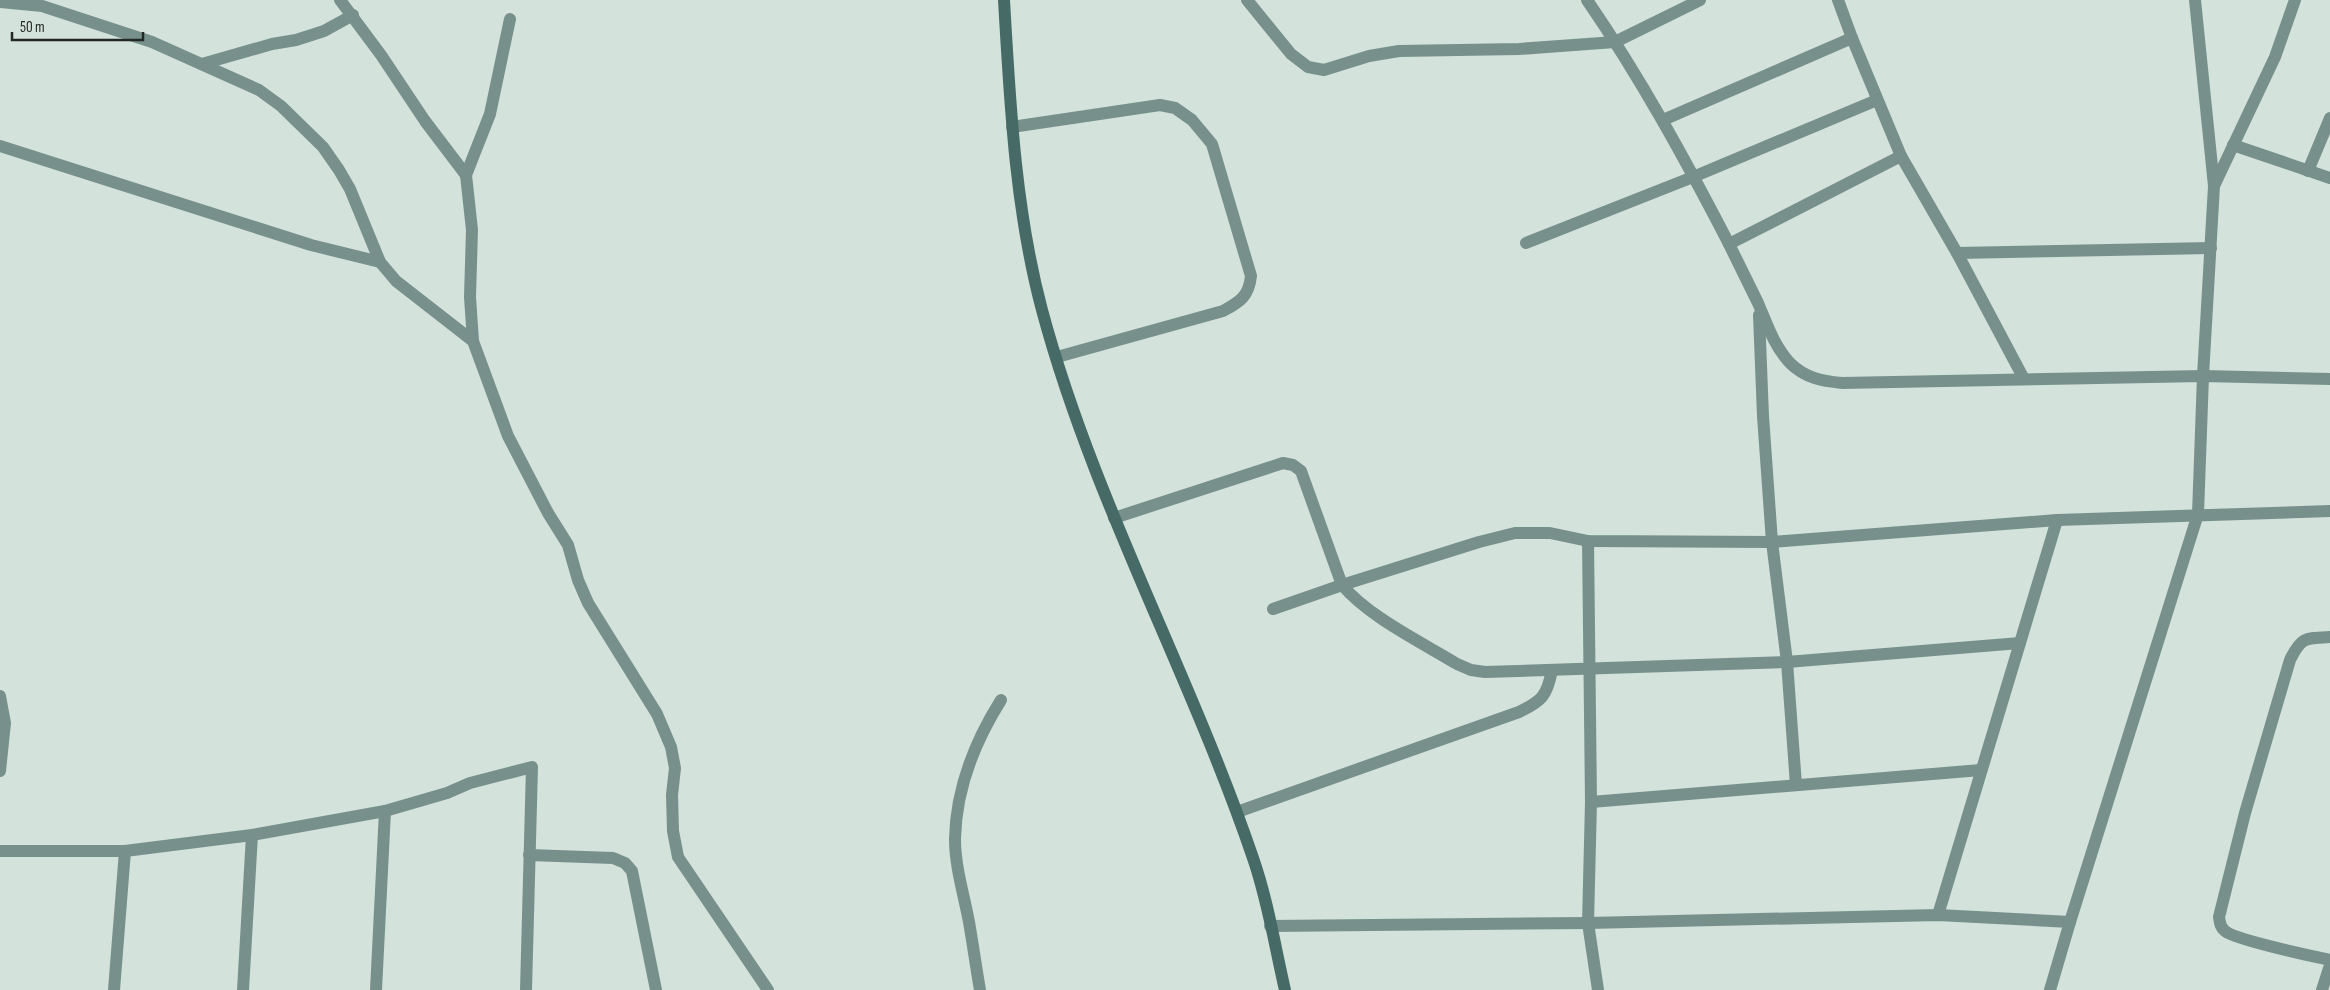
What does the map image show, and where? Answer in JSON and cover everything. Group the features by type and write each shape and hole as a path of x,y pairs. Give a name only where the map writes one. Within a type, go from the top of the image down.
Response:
{"street":[{"path":"340,0 353,15 425,121 466,175"},
{"path":"1004,0 1012,127 1030,260 1042,311 1092,465 1237,812 1255,862 1285,990"},
{"path":"1247,0 1291,54 1308,67 1324,70 1369,56 1399,52 1519,49 1615,42 1700,0"},
{"path":"1586,0 1615,42 1663,120 1729,244 1759,305 1772,338 1789,362 1804,374 1821,381 1842,383 2203,376 2330,379"},
{"path":"1838,0 1901,156 1957,253 2024,379"},
{"path":"2050,990 2198,514 2203,376 2214,186 2195,0"},
{"path":"2214,186 2275,57 2295,0"},
{"path":"0,2 42,6 152,42 259,90 281,106 323,147 350,189 380,262 396,281 473,341"},
{"path":"202,64 324,31 353,15"},
{"path":"510,19 490,114 466,175 472,230 470,296 473,341 508,436 548,513 568,546 578,580 588,603 656,714 671,747 675,768 672,796 673,831 678,857 768,990"},
{"path":"1663,120 1852,38"},
{"path":"1526,243 1693,177 1877,100"},
{"path":"1012,127 1160,105 1174,108 1192,120 1212,144 1251,276 1246,295 1239,302 1223,311 1057,357"},
{"path":"2308,171 2330,118"},
{"path":"2233,144 2330,178"},
{"path":"0,146 312,245 380,262"},
{"path":"1729,244 1901,156"},
{"path":"1957,253 2210,248"},
{"path":"1759,305 1763,416 1772,542 1787,662 1796,786"},
{"path":"1114,518 1283,463 1293,465 1301,471 1342,585 1352,596 1370,610 1457,664 1470,670 1485,672 1787,662 2020,643"},
{"path":"1273,609 1342,585 1515,533 1550,532 1588,541 1772,542 2057,520 2330,511"},
{"path":"1938,915 2057,520"},
{"path":"1588,541 1591,802 1588,923 1598,990"},
{"path":"2330,637 2306,638 2298,644 2290,660 2246,812 2219,917 2220,925 2226,932 2240,938 2330,960"},
{"path":"1237,812 1519,712 1542,698 1549,687 1552,670"},
{"path":"0,696 5,723 0,771"},
{"path":"980,990 960,880 955,840 959,797 969,760 984,727 1001,700"},
{"path":"0,851 125,851 252,835 385,811 448,793 470,783 532,767 526,990"},
{"path":"1591,802 1982,770"},
{"path":"376,990 385,811"},
{"path":"243,990 252,835"},
{"path":"114,990 125,851"},
{"path":"529,855 613,858 625,863 632,871 656,990"},
{"path":"1270,926 1588,923 1938,915 2070,922"},
{"path":"2322,990 2330,965"}]}
